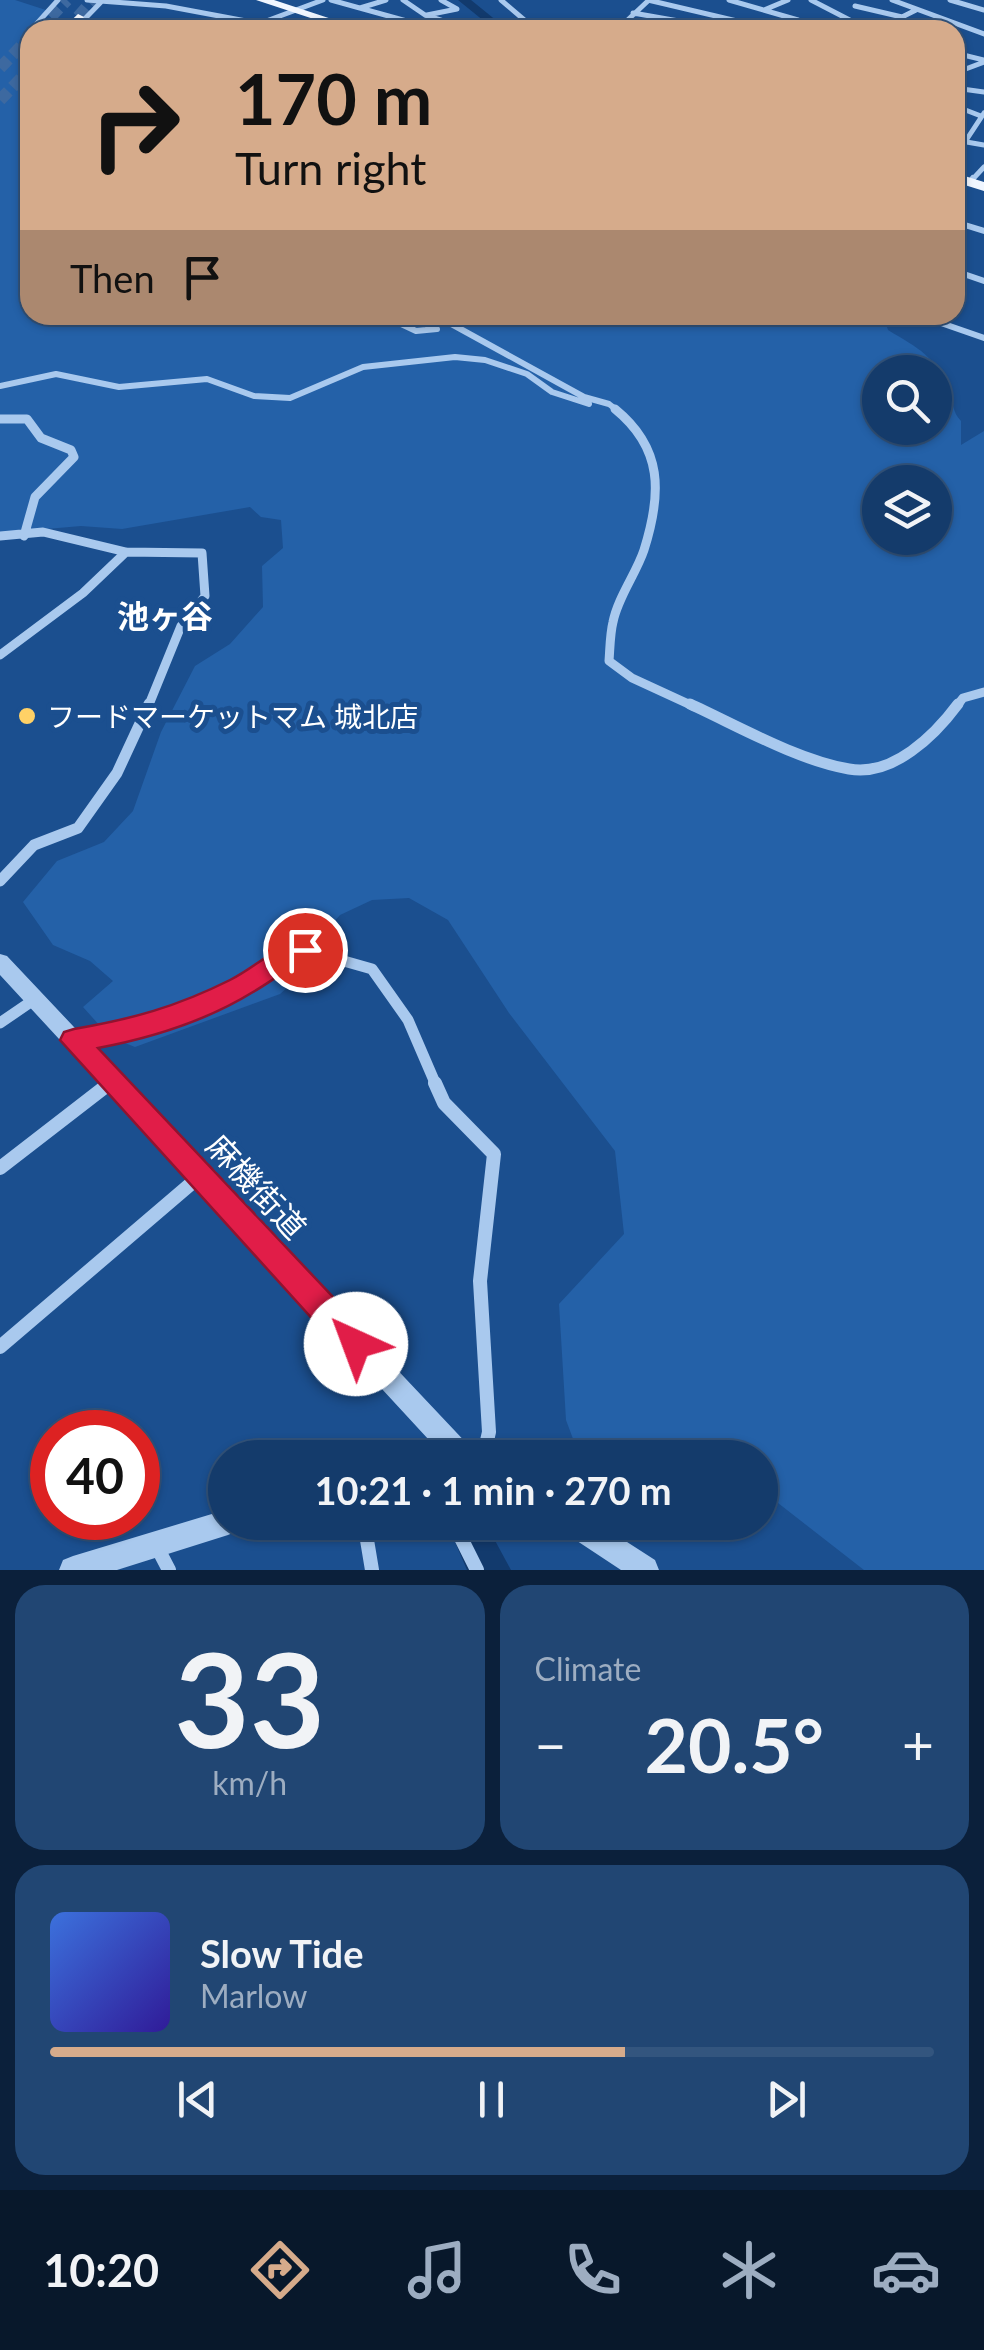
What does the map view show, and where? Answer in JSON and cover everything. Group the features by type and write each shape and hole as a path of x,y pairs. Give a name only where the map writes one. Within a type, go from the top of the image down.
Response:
{"main road":[{"path":"249,0 324,20"},
{"path":"262,0 317,20"}],"street":[{"path":"41,20 58,0"},
{"path":"87,0 182,8 251,20"},
{"path":"182,8 199,0"},
{"path":"267,20 323,0"},
{"path":"331,0 403,20"},
{"path":"360,8 386,0"},
{"path":"403,0 425,15 443,20"},
{"path":"425,15 457,10 441,0"},
{"path":"501,0 524,20"},
{"path":"627,20 649,0 730,20"},
{"path":"729,0 798,20"},
{"path":"764,10 788,0"},
{"path":"811,0 826,4 844,20"},
{"path":"892,0 944,20"},
{"path":"950,0 984,8"},
{"path":"972,0 984,8"},
{"path":"80,20 102,1"},
{"path":"854,6 902,17 916,10"},
{"path":"965,25 984,8"},
{"path":"633,13 673,20"},
{"path":"432,20 437,18"},
{"path":"983,115 965,142 984,145"},
{"path":"966,183 984,166"},
{"path":"405,325 424,333 437,329 428,325"},
{"path":"455,325 584,398 610,404 636,426 656,466 656,491 644,550 613,619 608,661 632,678 814,759 851,770 896,760 938,731 963,698 984,692"},
{"path":"947,325 984,338"},
{"path":"0,386 56,374 120,386 207,379 254,396 290,398 363,367 455,356 486,360 527,374 552,392 572,400 614,410"},
{"path":"0,419 27,419 42,438 71,450 74,457 72,464 38,493 29,506 24,536"},
{"path":"0,536 43,532 67,534 84,544 126,552 202,552 205,596 181,626 168,664 108,787 78,828 34,845 0,881"},
{"path":"0,656 82,593 126,552"},
{"path":"74,1040 149,1027 241,986 292,952 328,954 372,969 408,1020 444,1103 494,1154 480,1281 487,1440"},
{"name":"麻機街道","path":"0,962 445,1440"},
{"path":"0,1023 35,999"},
{"path":"0,1168 112,1081"},
{"path":"0,1347 200,1176"},
{"path":"74,1570 163,1559 208,1533"},
{"path":"367,1540 372,1570"},
{"path":"462,1540 477,1570"},
{"path":"598,1540 644,1570"}],"shaded area":[{"path":"0,0 15,0 52,12 42,20 20,20 20,325 886,325 925,355 862,355 862,445 952,445 952,399 961,421 961,445 984,431 984,1570 864,1570 778,1503 778,1440 573,1440 566,1420 559,1304 624,1234 615,1151 509,1013 448,920 409,898 372,900 340,915 324,933 321,951 311,966 280,994 135,1047 110,1037 83,1007 113,981 90,961 53,945 23,902 57,861 104,842 133,811 161,732 195,666 230,644 263,607 262,566 283,548 281,520 261,517 250,507 122,529 81,526 0,533"}],"waterway":[{"path":"464,0 489,20"},
{"path":"473,1540 492,1570"}],"tunnel":[{"path":"48,20 67,0"},
{"path":"78,17 93,0"},
{"path":"0,68 20,47"},
{"path":"0,100 20,79"}],"place":[{"name":"フードマーケットマム 城北店","path":"27,716"}],"district":[{"name":"池ヶ谷","path":"165,615"}],"route":[{"path":"305,950 292,952 241,986 149,1027 74,1040 356,1344"}]}
